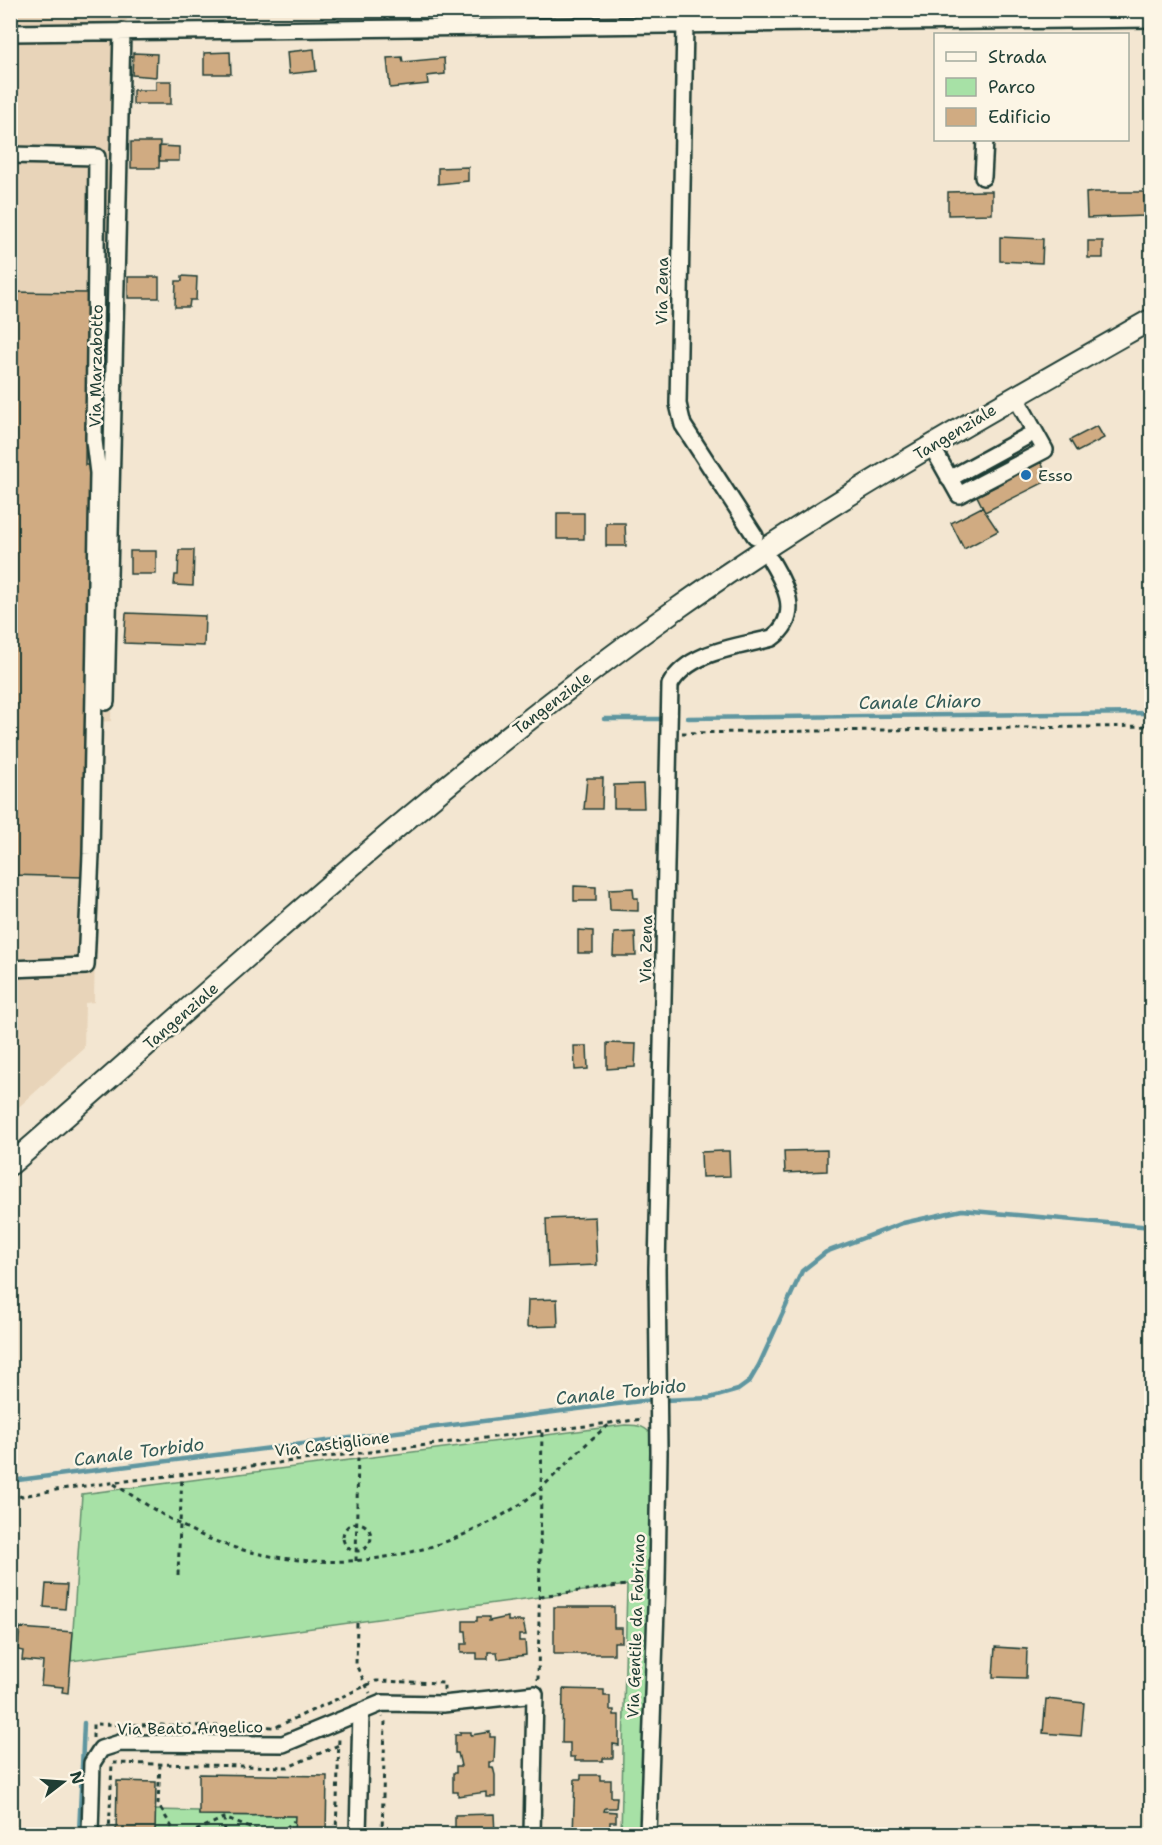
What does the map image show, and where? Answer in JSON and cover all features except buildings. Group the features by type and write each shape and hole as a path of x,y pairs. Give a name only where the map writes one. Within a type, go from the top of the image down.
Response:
{"main road":[{"name":"Tangenziale","path":"10,1165 438,793 522,725 703,591 792,531 931,445 1152,319"},
{"path":"10,1153 52,1130"},
{"path":"10,1174 52,1130"}],"street":[{"path":"473,10 473,27"},
{"path":"10,33 473,27 530,18 685,24 1152,19"},
{"name":"Via Zena","path":"685,24 678,404 683,425 755,536"},
{"name":"Via Marzabotto","path":"106,702 122,31"},
{"path":"983,177 985,141"},
{"path":"10,155 97,157 94,441 98,473 91,842 86,966 10,969"},
{"path":"931,445 959,495 1045,450 1015,396"},
{"name":"Via Zena","path":"658,1418 657,1269 670,685 683,668 703,657 772,638 784,626 790,606 789,593 771,561"},
{"name":"Via Gentile da Fabriano","path":"648,1834 657,1581 658,1418"},
{"path":"532,1834 535,1694"},
{"name":"Via Beato Angelico","path":"92,1763 101,1749 120,1743 283,1744 382,1704 443,1704 535,1694"},
{"path":"358,1834 361,1712"},
{"path":"90,1834 92,1763"}],"path":[{"path":"669,733 1152,726"},
{"name":"Via Castiglione","path":"10,1498 182,1474 614,1421 658,1418"},
{"path":"112,1483 181,1524 224,1545 258,1554 292,1560 356,1561 397,1556 460,1537 522,1503 614,1421"},
{"path":"535,1694 540,1596 542,1430"},
{"path":"356,1561 358,1453"},
{"path":"178,1575 182,1474"},
{"path":"357,1522 369,1528 372,1537 369,1546 357,1551 346,1547 343,1537 347,1526 357,1522"},
{"path":"540,1596 627,1585"},
{"path":"92,1763 93,1724 276,1726 376,1681 444,1683 443,1704"},
{"path":"110,1834 111,1763 288,1767 339,1745"},
{"path":"160,1764 158,1804 176,1834"},
{"path":"188,1834 224,1818 266,1834"},
{"path":"224,1818 225,1834"},
{"path":"279,1834 294,1821"}],"shaded area":[{"path":"11,11 127,11 111,721 99,722 94,1002 85,1003 84,1048 11,1114"}],"green space":[{"path":"625,1425 642,1427 649,1431 655,1439 645,1834 621,1834 627,1585 71,1661 82,1494"},
{"path":"155,1810 199,1811 199,1815 295,1816 294,1834 155,1834"}],"waterway":[{"name":"Canale Chiaro","path":"688,718 1152,713"},
{"name":"Canale Chiaro","path":"604,719 665,719"},
{"name":"Canale Torbido","path":"10,1481 641,1401 710,1398 738,1390 749,1382 802,1271 826,1252 903,1223 962,1210 1152,1227"},
{"path":"79,1834 84,1723"}],"place":[{"name":"Esso","path":"1026,475"}]}
